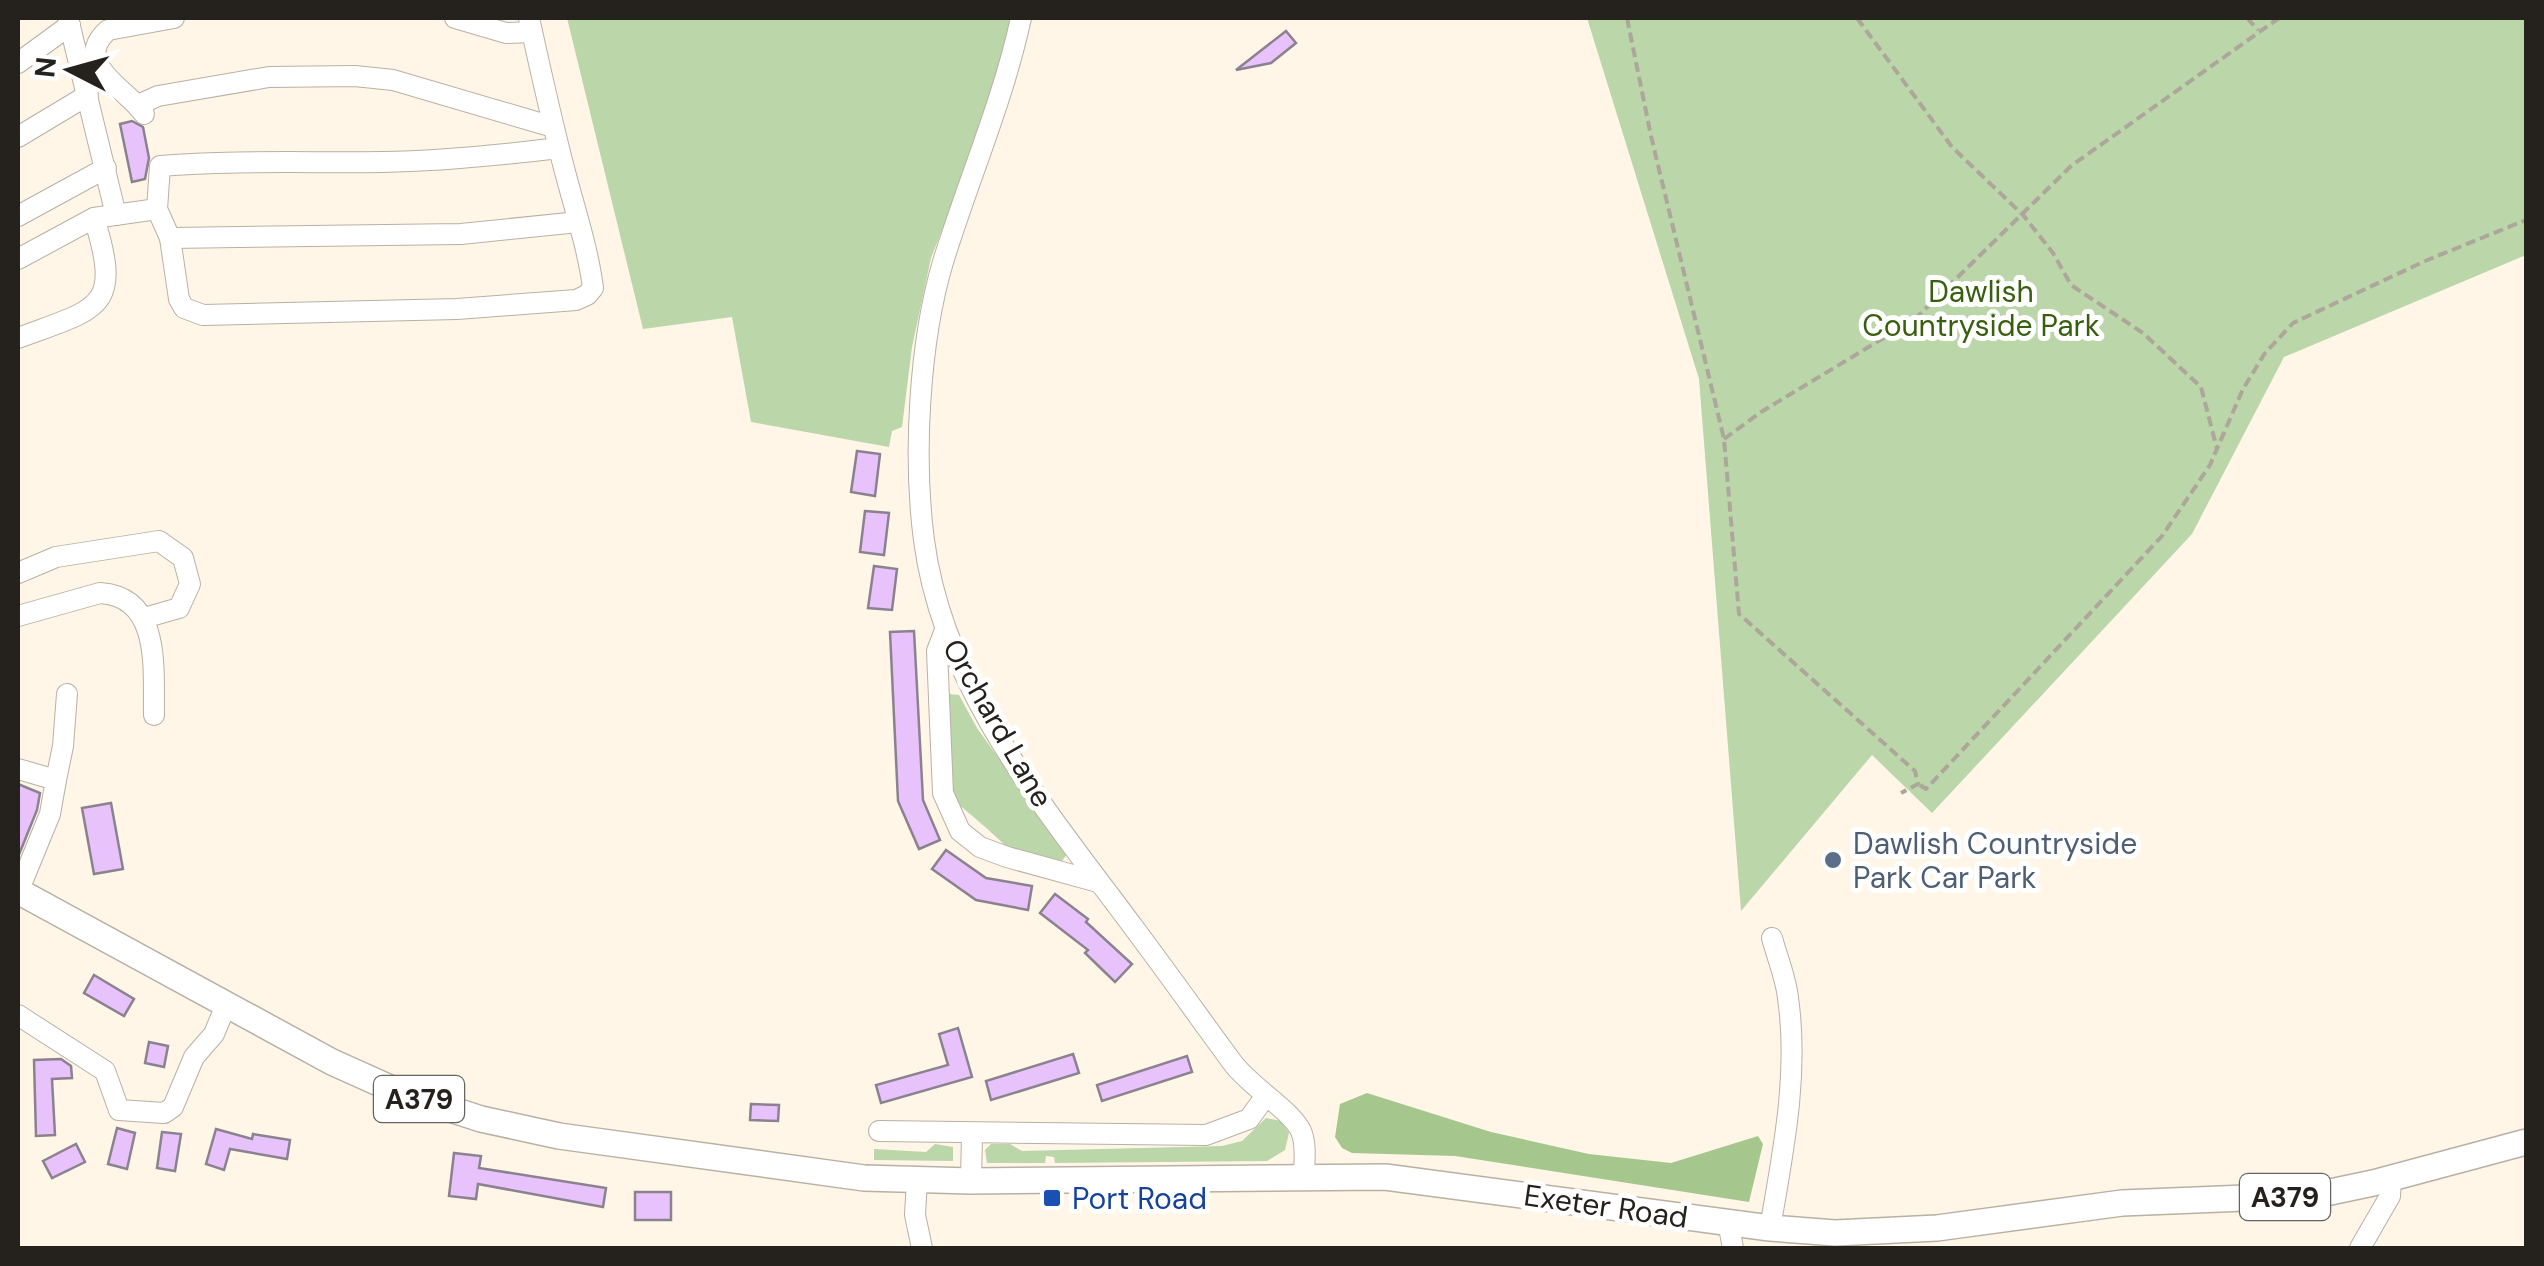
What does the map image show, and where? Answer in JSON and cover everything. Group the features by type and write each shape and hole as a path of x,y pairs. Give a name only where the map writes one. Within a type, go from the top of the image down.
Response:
{"main road":[{"name":"A379","path":"18,891 332,1062 400,1092 480,1119 559,1136 736,1161 864,1178 917,1180"},
{"name":"Exeter Road","path":"917,1180 1386,1177 1770,1228 1910,1239 2122,1202 2316,1194 2391,1179 2526,1142"}],"street":[{"path":"174,18 108,30 101,36 97,57 100,70 142,110 158,96 268,78 355,76 393,80 556,138"},
{"path":"455,18 506,33 531,25 591,273 593,288 587,296 457,309 194,313 184,308 170,238 157,209 160,166 216,161 385,162 506,155 556,138"},
{"name":"Orchard Lane","path":"1021,18 943,264 926,361 916,462 924,544 945,630 980,702 1037,796 1244,1079 1301,1132 1305,1143 1304,1176"},
{"path":"18,62 69,21 116,215"},
{"path":"18,137 88,95"},
{"path":"18,216 106,168"},
{"path":"18,259 94,218 157,209"},
{"path":"18,338 88,309 103,296 108,286 107,265 94,218"},
{"path":"170,238 461,234 578,222"},
{"path":"18,573 56,557 159,540 183,558 190,584 179,608 144,618"},
{"path":"18,616 100,593 114,594 139,609 152,649 154,714"},
{"path":"945,630 937,651 943,793 960,832 980,847 1006,857 1098,882"},
{"path":"18,891 50,814 63,746 66,694"},
{"path":"18,768 56,780"},
{"path":"1770,1228 1786,1138 1793,1062 1788,995 1772,938"},
{"path":"18,1015 105,1071 120,1110 164,1113 173,1107 194,1057 214,1034 226,1005"},
{"path":"879,1132 1206,1135 1250,1119 1265,1097"},
{"path":"972,1134 972,1181"},
{"path":"2360,1248 2390,1196 2391,1179"},
{"path":"917,1180 915,1215 922,1248"},
{"path":"1728,1222 1733,1248"}],"path":[{"path":"1626,18 1724,440 1739,614 1915,771 1918,784 1926,789 2162,536 2210,465 2243,389 2265,353 2293,323 2425,261 2526,220"},
{"path":"1857,18 1952,146 2022,215 2053,253 2071,285 2142,334 2202,387 2217,448"},
{"path":"2248,18 2258,30"},
{"path":"1724,440 1761,412 1915,320 2071,166 2279,18"},
{"path":"1901,793 1918,784"}],"green space":[{"path":"567,18 1013,18 989,111 931,258 912,347 902,427 892,431 889,447 751,422 732,317 643,329"},
{"name":"Dawlish Countryside Park","path":"1587,18 2526,18 2526,255 2284,357 2192,534 1932,813 1872,755 1741,911 1699,379"},
{"path":"949,694 959,695 977,728 1067,854 1062,861 1010,851 951,799 946,700"},
{"path":"1367,1093 1491,1132 1589,1154 1671,1163 1758,1136 1763,1144 1749,1202 1455,1156 1352,1153 1342,1148 1335,1137 1340,1104"},
{"path":"1266,1118 1281,1121 1289,1133 1285,1150 1267,1161 1055,1163 1054,1157 1046,1156 1045,1163 987,1163 985,1150 991,1144 1010,1144 1022,1151 1222,1146 1242,1141"},
{"path":"935,1144 953,1147 953,1161 874,1160 874,1149 926,1152"}],"building":[{"path":"1286,31 1296,43 1271,63 1236,70"},
{"path":"132,121 143,127 149,158 145,179 132,182 120,124"},
{"path":"857,451 880,454 875,496 851,492"},
{"path":"865,511 889,513 884,555 860,552"},
{"path":"874,566 897,569 892,610 868,608"},
{"path":"914,631 923,800 940,840 919,849 898,801 890,632"},
{"path":"18,784 40,793 18,857"},
{"path":"111,803 123,869 94,874 82,808"},
{"path":"946,850 986,878 1032,886 1028,910 976,900 932,869"},
{"path":"1055,894 1088,919 1086,922 1132,964 1115,982 1085,953 1088,950 1040,913"},
{"path":"94,975 134,999 124,1016 84,993"},
{"path":"958,1028 972,1077 881,1103 876,1085 948,1065 939,1034"},
{"path":"149,1042 168,1046 164,1067 145,1063"},
{"path":"1073,1054 1079,1073 991,1100 986,1081"},
{"path":"1187,1056 1192,1072 1102,1101 1097,1085"},
{"path":"61,1059 71,1066 72,1078 52,1079 55,1135 36,1136 34,1060"},
{"path":"751,1104 779,1105 778,1121 750,1120"},
{"path":"117,1128 135,1133 127,1169 108,1164"},
{"path":"216,1129 252,1139 253,1134 290,1140 287,1159 230,1149 224,1170 206,1164"},
{"path":"162,1132 181,1134 175,1171 157,1168"},
{"path":"76,1144 85,1162 52,1178 43,1161"},
{"path":"454,1153 481,1156 479,1168 606,1188 603,1207 478,1184 476,1199 449,1196"},
{"path":"635,1192 671,1192 671,1220 635,1220"}],"place":[{"name":"Dawlish Countryside Park Car Park","path":"1833,860"},
{"name":"Port Road","path":"1052,1198"}]}
